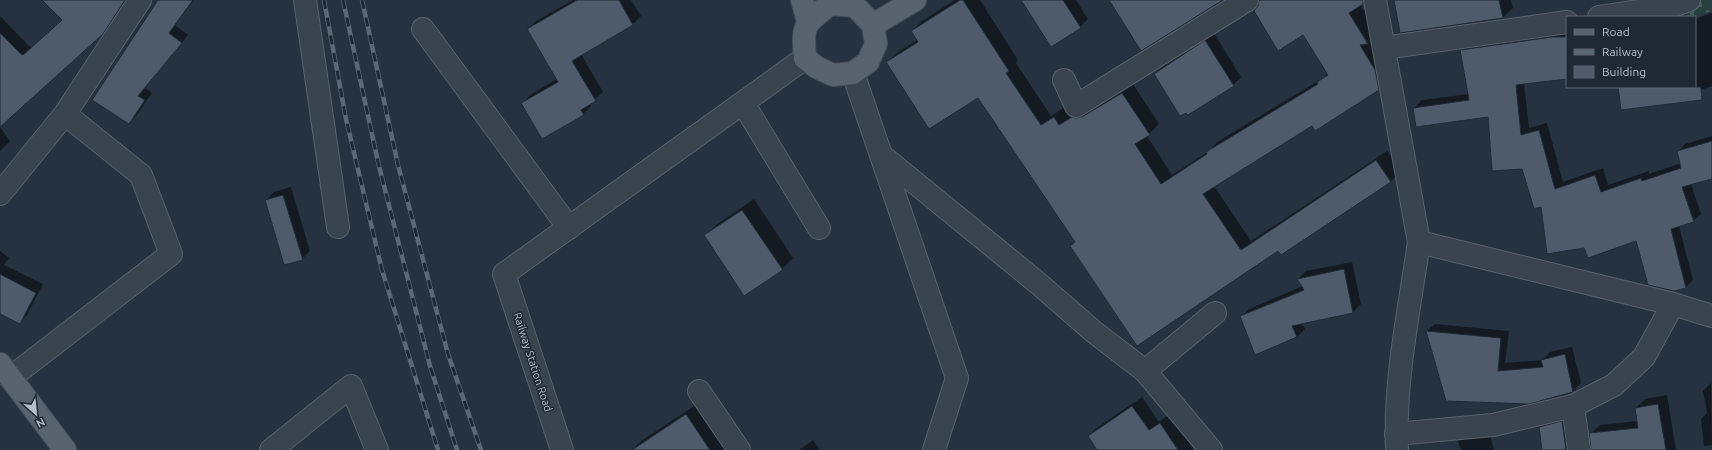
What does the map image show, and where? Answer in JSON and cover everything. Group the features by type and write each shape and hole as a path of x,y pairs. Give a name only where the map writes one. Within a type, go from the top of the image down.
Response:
{"main road":[{"path":"802,0 808,21"},
{"path":"873,25 915,0"},
{"path":"830,2 855,6 873,25 876,44 868,62 853,73 833,75 816,67 805,58 803,36 808,21 830,2"},
{"path":"5,371 65,450"}],"street":[{"path":"0,194 65,114 140,0"},
{"path":"305,0 338,227"},
{"path":"1064,80 1076,106 1247,0"},
{"path":"1375,0 1419,242 1400,374 1396,442 1493,425 1573,406 1614,385 1644,357 1673,304"},
{"path":"1606,16 1673,6 1689,0"},
{"path":"1384,48 1566,22"},
{"path":"423,29 568,228 805,58"},
{"path":"853,73 957,378 934,450"},
{"path":"743,103 819,228"},
{"path":"5,371 170,254 141,175 65,114"},
{"path":"881,155 1039,284 1094,332 1145,371 1211,450"},
{"name":"Railway Station Road","path":"562,450 504,274 568,228"},
{"path":"1419,242 1673,304 1712,316"},
{"path":"1145,371 1215,313"},
{"path":"271,450 351,386 377,450"},
{"path":"699,391 738,450"},
{"path":"1573,406 1579,450"}],"green space":[{"path":"1681,0 1712,0 1712,11 1696,17 1688,16"}],"building":[{"path":"42,0 125,0 103,34 0,127 0,33 23,55 62,20"},
{"path":"158,0 193,0 169,33 182,43 138,96 145,100 129,124 92,100"},
{"path":"577,0 619,0 633,25 572,61 596,101 581,110 584,115 542,139 521,103 558,82 527,29"},
{"path":"960,0 963,0 1009,71 1006,73 1041,125 1054,117 1059,125 1072,117 1082,117 1122,93 1150,135 1135,144 1161,184 1207,154 1206,152 1318,84 1317,82 1328,75 1303,35 1278,51 1254,11 1258,6 1259,0 1363,0 1363,4 1349,13 1368,44 1360,45 1375,70 1379,90 1315,131 1312,126 1203,194 1241,250 1376,160 1391,182 1281,255 1278,251 1137,346 1070,246 1075,242 978,98 929,129 886,62 918,42 911,31"},
{"path":"1021,0 1063,0 1081,28 1051,47"},
{"path":"1109,0 1223,0 1141,51"},
{"path":"1394,0 1499,0 1503,18 1400,33"},
{"path":"1552,37 1566,37 1566,79 1516,85 1521,135 1539,130 1555,189 1595,175 1601,192 1641,178 1642,181 1681,168 1677,151 1712,141 1712,179 1682,187 1694,222 1671,229 1686,288 1674,291 1648,285 1636,241 1588,258 1584,248 1547,254 1541,207 1534,209 1522,169 1492,171 1488,117 1416,127 1413,108 1469,100 1460,50"},
{"path":"1205,40 1234,86 1188,115 1186,113 1180,116 1154,74"},
{"path":"1701,87 1702,100 1621,110 1618,88"},
{"path":"283,195 303,260 284,265 265,200"},
{"path":"742,210 783,270 744,296 704,235"},
{"path":"1344,269 1353,313 1292,326 1297,337 1255,355 1240,316 1304,290 1297,279"},
{"path":"0,274 36,293 20,324 0,314"},
{"path":"1426,331 1501,338 1498,371 1543,367 1541,360 1565,354 1573,392 1529,404 1446,401"},
{"path":"1658,404 1666,450 1591,450 1589,433 1638,428 1635,408"},
{"path":"1132,406 1149,430 1160,423 1178,450 1097,450 1088,436"},
{"path":"686,414 710,450 632,450"},
{"path":"1562,421 1566,450 1542,450 1539,427"}],"railway":[{"path":"324,0 346,119 382,270 438,450"},
{"path":"343,0 378,162 430,366 457,450"},
{"path":"362,0 398,165 448,354 481,450"}]}
